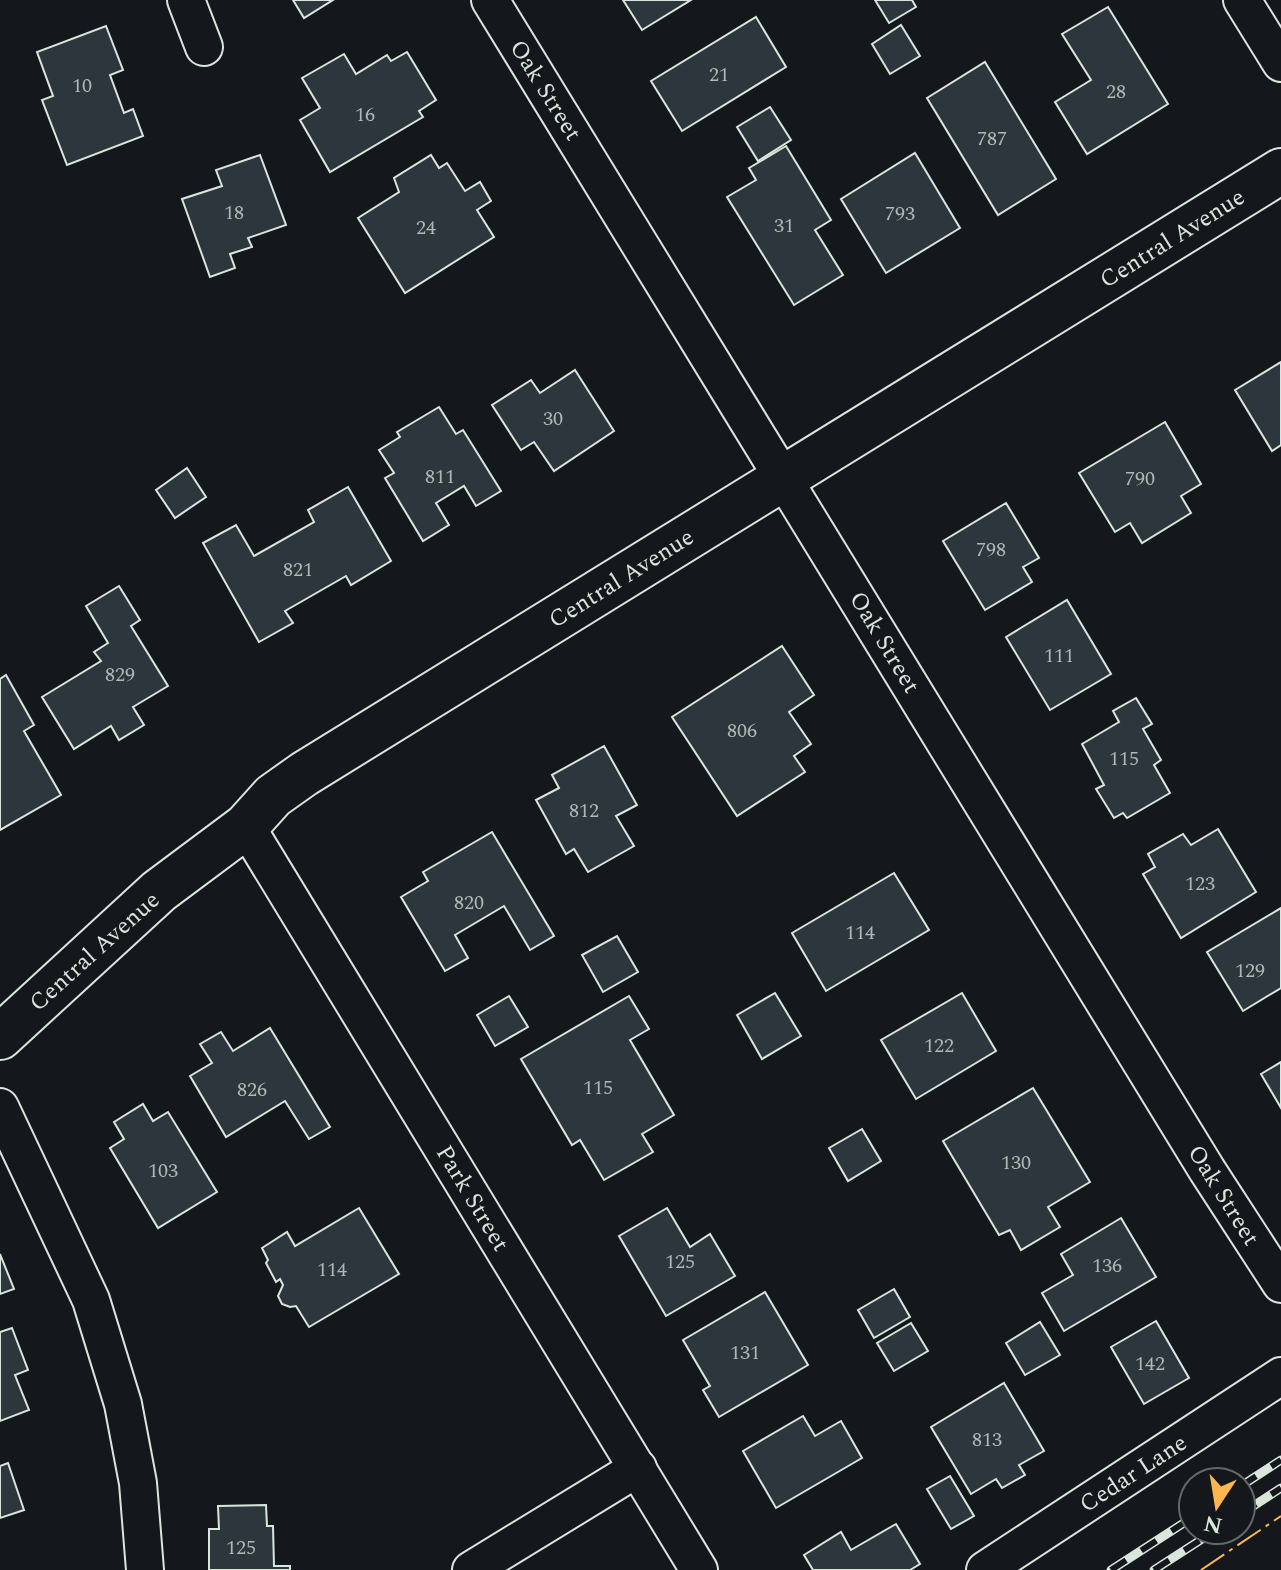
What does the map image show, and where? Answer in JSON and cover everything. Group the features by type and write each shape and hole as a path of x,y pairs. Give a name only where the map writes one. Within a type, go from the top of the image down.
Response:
{"street":[{"path":"186,0 204,47"},
{"name":"Oak Street","path":"490,0 1207,1170 1281,1284"},
{"path":"1242,0 1281,63"},
{"name":"Central Avenue","path":"0,1037 159,891 246,826 273,796 304,774 1281,171"},
{"name":"Park Street","path":"246,826 699,1570"},
{"path":"0,1107 91,1300 123,1404 138,1483 145,1570"},
{"name":"Cedar Lane","path":"985,1570 1281,1376"},
{"path":"471,1570 638,1468"}],"building":[{"path":"293,0 333,0 304,18"},
{"path":"623,0 691,0 642,30"},
{"path":"875,0 912,0 916,7 889,23"},
{"path":"1108,7 1168,104 1087,154 1055,102 1091,80 1062,34"},
{"path":"756,17 786,67 682,131 651,81"},
{"path":"901,25 920,56 890,74 872,44"},
{"path":"106,26 123,70 110,75 124,113 133,109 143,136 67,165 42,100 53,96 37,52"},
{"path":"407,52 436,100 419,111 423,117 330,172 300,120 320,108 302,78 344,54 356,74 387,55 391,61"},
{"path":"985,62 1056,179 998,215 927,98"},
{"path":"770,107 791,140 758,161 737,127"},
{"path":"786,146 831,220 815,230 843,275 794,305 727,197 756,180 749,168"},
{"path":"915,153 960,228 886,273 841,199"},
{"path":"260,155 286,225 248,238 252,247 230,254 235,268 210,277 182,199 222,186 216,170"},
{"path":"431,155 439,168 447,163 465,191 480,182 491,201 477,210 494,237 405,293 358,218 399,192 394,178"},
{"path":"1281,362 1281,445 1272,451 1235,390"},
{"path":"575,370 614,431 554,471 534,442 521,450 492,405 531,380 540,393"},
{"path":"439,407 456,434 463,430 501,491 476,506 464,486 436,503 449,525 423,541 385,478 394,473 379,450 400,437 397,432"},
{"path":"1165,422 1201,484 1181,496 1191,513 1142,543 1130,523 1115,532 1079,473"},
{"path":"187,468 206,497 175,518 156,490"},
{"path":"348,487 391,561 351,585 346,576 285,611 293,623 259,642 203,543 236,525 254,556 314,522 308,510"},
{"path":"1006,503 1039,558 1023,567 1032,582 985,610 943,541"},
{"path":"119,586 140,620 131,626 168,686 133,707 144,725 119,740 111,726 74,749 42,697 101,661 94,652 108,643 86,606"},
{"path":"1067,600 1111,674 1050,710 1006,637"},
{"path":"782,646 814,695 789,712 811,744 794,756 805,772 737,816 672,717"},
{"path":"6,675 34,725 24,731 61,795 0,830 0,679"},
{"path":"1136,698 1152,724 1143,729 1161,760 1154,765 1170,793 1127,818 1123,813 1114,818 1096,789 1104,785 1082,744 1119,722 1113,711"},
{"path":"604,746 637,805 616,816 634,846 588,872 574,849 566,854 536,800 559,788 552,775"},
{"path":"1218,829 1256,892 1181,938 1143,874 1155,867 1148,854 1183,834 1191,845"},
{"path":"492,832 554,936 530,950 504,906 455,935 468,958 445,971 401,897 428,881 423,872"},
{"path":"894,873 929,930 826,991 792,933"},
{"path":"1281,908 1281,988 1243,1011 1207,952"},
{"path":"617,936 638,972 603,992 582,955"},
{"path":"775,993 801,1036 762,1059 737,1015"},
{"path":"962,993 996,1051 916,1099 881,1040"},
{"path":"509,996 528,1027 495,1046 477,1015"},
{"path":"629,996 649,1029 630,1040 674,1115 642,1134 653,1152 604,1180 580,1140 572,1145 521,1059"},
{"path":"270,1028 330,1127 309,1139 285,1101 226,1137 190,1076 212,1063 200,1044 221,1032 233,1051"},
{"path":"1281,1062 1281,1108 1261,1074"},
{"path":"1033,1088 1090,1182 1048,1207 1060,1227 1021,1250 1010,1230 999,1235 943,1141"},
{"path":"143,1104 153,1121 168,1112 217,1192 158,1228 110,1148 124,1139 114,1122"},
{"path":"862,1129 881,1161 848,1181 829,1148"},
{"path":"359,1208 399,1274 309,1327 296,1306 282,1304 278,1296 283,1285 280,1279 276,1282 262,1248 287,1232 295,1246"},
{"path":"667,1208 690,1247 710,1234 735,1276 666,1316 619,1236"},
{"path":"1121,1218 1156,1277 1064,1331 1042,1293 1073,1275 1061,1254"},
{"path":"0,1254 14,1289 0,1294"},
{"path":"894,1289 910,1317 874,1338 858,1310"},
{"path":"765,1292 808,1365 719,1417 703,1390 710,1386 683,1340"},
{"path":"1156,1321 1189,1378 1144,1404 1111,1347"},
{"path":"1040,1322 1060,1355 1025,1375 1006,1343"},
{"path":"911,1323 928,1351 894,1371 877,1343"},
{"path":"12,1328 28,1370 15,1375 29,1410 0,1421 0,1332"},
{"path":"1004,1383 1044,1451 1019,1465 1025,1475 1002,1488 996,1479 971,1494 931,1427"},
{"path":"803,1416 815,1436 841,1421 862,1458 776,1508 743,1451"},
{"path":"8,1463 24,1510 0,1518 0,1466"},
{"path":"950,1476 974,1516 951,1529 927,1489"},
{"path":"266,1505 267,1526 273,1526 274,1566 290,1566 290,1570 209,1570 209,1529 219,1529 218,1506"},
{"path":"896,1524 920,1564 910,1570 813,1570 804,1555 841,1532 851,1550"}],"railway":[{"path":"1257,1476 1281,1460"},
{"path":"1257,1504 1281,1488"},
{"path":"1111,1570 1177,1527"},
{"path":"1154,1570 1191,1546"}],"power":[{"path":"1201,1570 1281,1516"}]}
